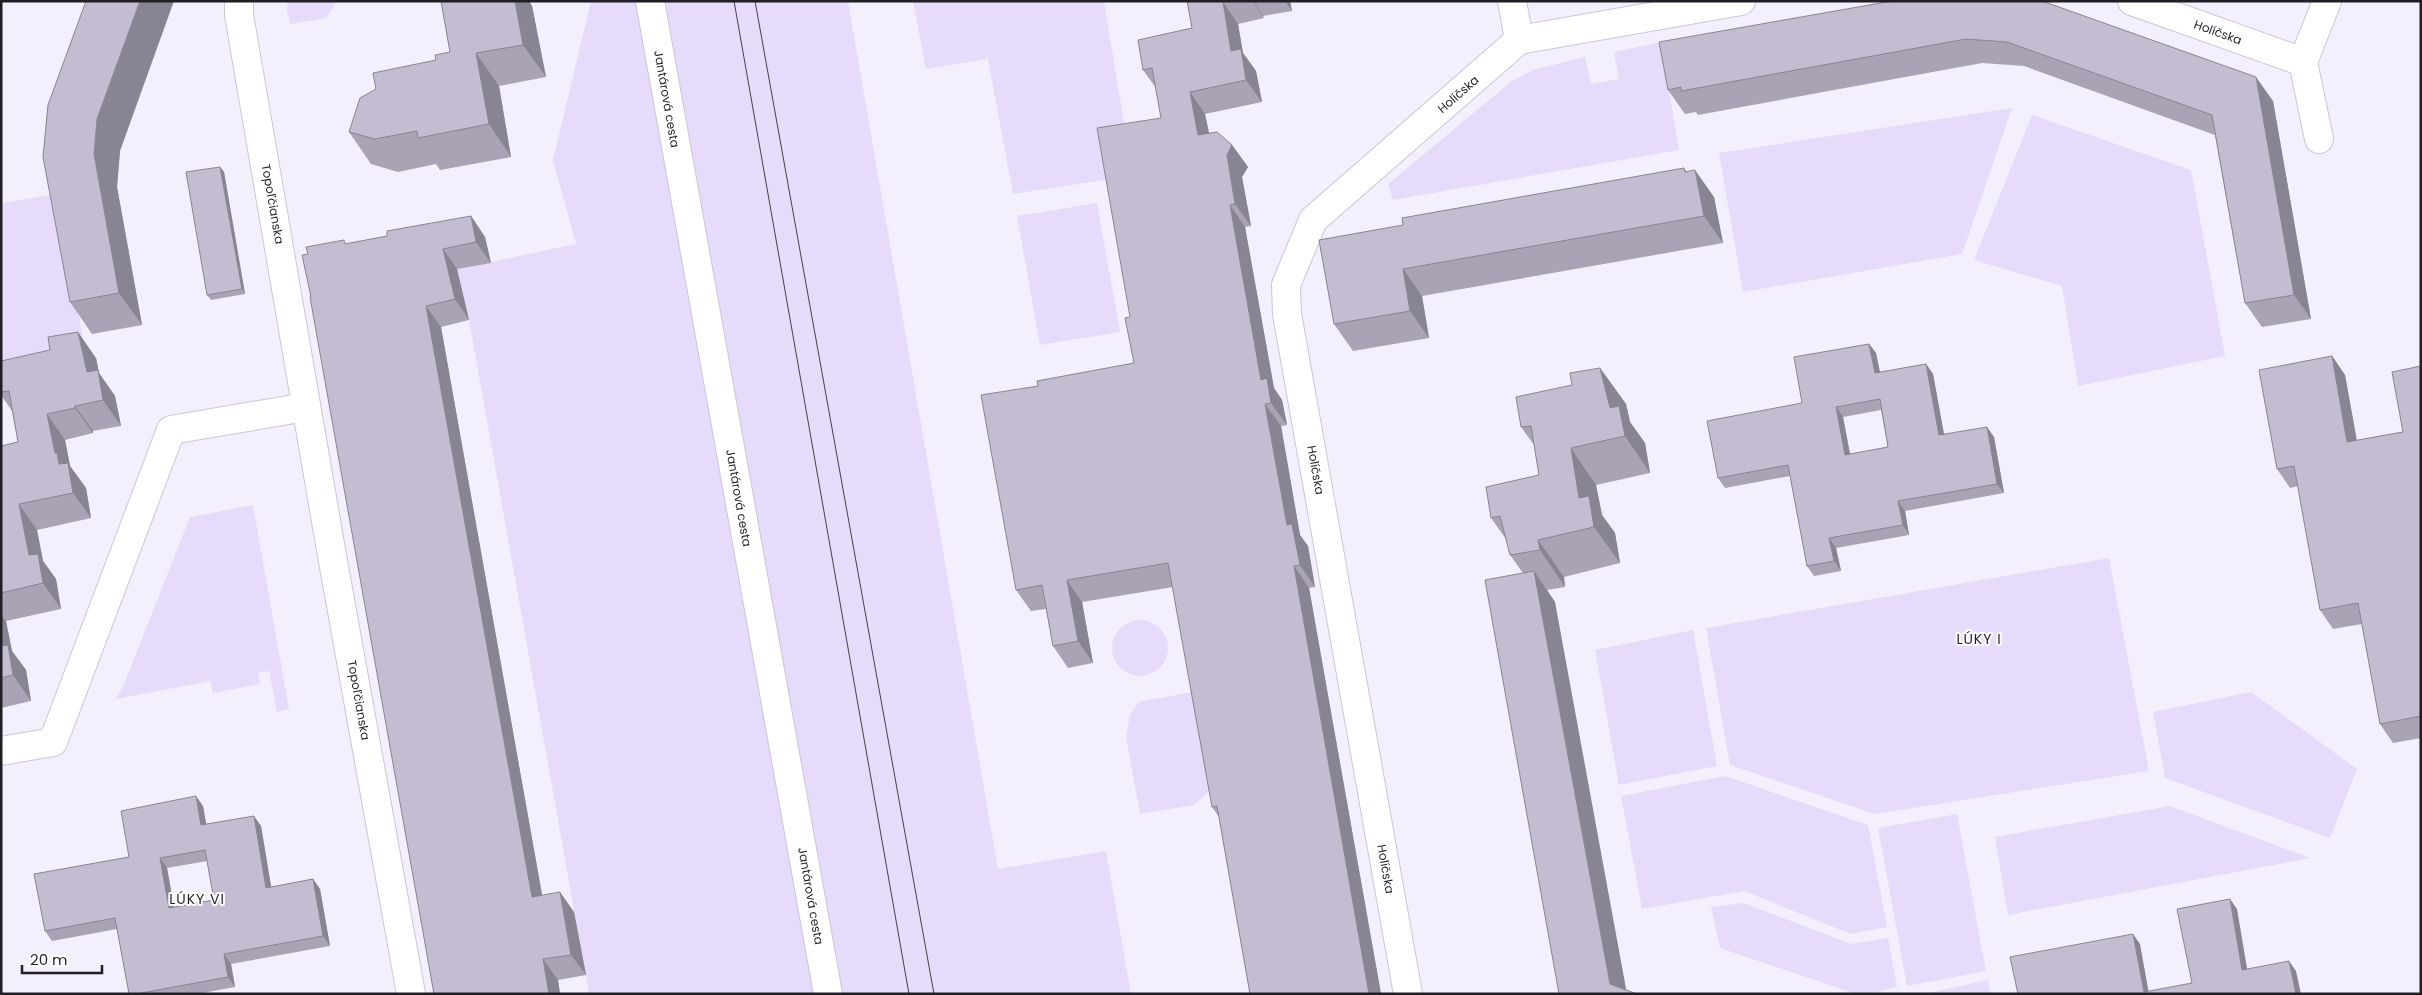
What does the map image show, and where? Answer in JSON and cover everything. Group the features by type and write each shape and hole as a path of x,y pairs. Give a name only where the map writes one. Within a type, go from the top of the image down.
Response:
{"street":[{"name":"Topoľčianska","path":"238,1 306,407 411,994"},
{"name":"Jantárová cesta","path":"650,1 828,994"},
{"path":"1512,1 1519,40 1741,1"},
{"name":"Holíčska","path":"2132,1 2303,62"},
{"path":"2320,138 2303,62 2327,1"},
{"name":"Holíčska","path":"1408,994 1287,314 1286,285 1313,220 1519,40"},
{"path":"1,751 54,742 171,430 306,407"}],"shaded area":[{"path":"288,1 337,1 326,18 290,24 287,10"},
{"path":"591,1 639,1 816,994 589,994 469,320 457,269 576,244 553,160"},
{"path":"665,1 848,1 998,869 1106,851 1131,994 842,994"},
{"path":"913,1 1104,1 1128,147 1117,178 1013,194 988,59 926,69"},
{"path":"1661,42 1679,150 1393,200 1388,184 1512,81 1533,70 1585,57 1591,84 1619,79 1614,52"},
{"path":"2012,108 1962,254 1743,292 1719,153"},
{"path":"2032,115 2191,170 2225,356 2078,386 2062,286 1974,260"},
{"path":"58,194 85,350 1,365 1,203"},
{"path":"1097,203 1120,332 1040,345 1017,216"},
{"path":"253,505 289,709 277,712 269,671 258,673 260,684 213,693 210,681 116,699 124,684 190,517"},
{"path":"2109,558 2149,771 1875,814 1730,765 1706,628"},
{"path":"1134,620 1146,620 1160,628 1168,642 1166,659 1160,668 1146,676 1134,676 1124,671 1117,664 1112,654 1112,642 1117,632 1124,625"},
{"path":"1693,630 1717,766 1619,785 1595,650"},
{"path":"1203,690 1219,782 1194,805 1140,814 1126,737 1130,715 1139,702"},
{"path":"2251,692 2357,769 2330,838 2165,778 2153,712"},
{"path":"1725,776 1868,825 1887,927 1851,934 1744,891 1642,909 1621,796"},
{"path":"2170,806 2310,858 2008,915 1995,837"},
{"path":"1957,814 1986,971 1907,986 1878,828"},
{"path":"1744,903 1851,944 1888,938 1897,987 1867,994 1856,994 1720,948 1711,907"},
{"path":"1988,980 1991,994 1924,994"}],"building":[{"path":"86,1 140,1 97,119 94,154 119,293 70,302 43,157 48,105"},
{"path":"441,1 515,1 523,45 476,53 489,124 418,138 417,131 375,139 349,132 360,98 376,89 373,73 436,60 435,55 450,52"},
{"path":"1187,1 1226,1 1223,2 1231,51 1241,49 1246,80 1190,92 1198,135 1217,132 1232,145 1227,155 1235,204 1230,205 1261,380 1267,378 1271,403 1265,404 1287,525 1292,524 1300,565 1294,566 1369,994 1250,994 1217,806 1212,807 1168,563 1067,580 1078,641 1053,646 1042,585 1016,590 981,395 1038,386 1037,381 1134,363 1125,318 1130,317 1097,128 1161,118 1152,68 1143,70 1138,40 1192,28"},
{"path":"1892,1 2042,1 2256,77 2294,295 2245,303 2212,115 2007,42 1966,39 1681,91 1681,87 1668,90 1659,42"},
{"path":"220,167 242,289 207,295 186,172"},
{"path":"1684,168 1685,172 1695,170 1704,216 1403,269 1410,311 1334,324 1319,240 1403,225 1402,218"},
{"path":"471,216 476,242 443,249 455,299 426,306 532,897 560,892 571,955 543,959 549,994 434,994 302,255 308,254 306,247 344,240 345,244 387,236 387,231"},
{"path":"78,332 87,372 98,370 103,400 47,414 59,464 68,463 73,493 19,504 29,555 38,554 43,583 1,593 1,446 18,442 9,391 1,392 1,361 50,350 48,337"},
{"path":"1869,344 1875,373 1926,364 1939,435 1987,427 1997,484 1898,501 1903,525 1829,538 1834,561 1807,566 1788,465 1718,478 1707,421 1802,403 1794,357","holes":["1880,399 1888,447 1845,455 1836,407"]},
{"path":"2332,356 2347,442 2403,432 2392,372 2421,366 2421,716 2380,724 2358,603 2320,610 2294,466 2277,469 2259,370"},
{"path":"1600,368 1610,408 1619,406 1625,436 1571,448 1579,498 1589,496 1594,527 1538,540 1540,550 1510,555 1500,516 1491,518 1486,487 1539,475 1531,426 1521,427 1516,397 1572,385 1570,373"},
{"path":"1534,571 1610,984 1637,994 1559,994 1485,580"},
{"path":"8,645 13,675 1,678 1,646"},
{"path":"196,796 201,825 254,816 266,888 313,879 323,936 224,954 228,977 129,994 115,918 45,931 34,874 129,857 121,811","holes":["205,850 214,900 169,908 160,858"]},
{"path":"2230,899 2242,970 2289,961 2296,994 2018,994 2010,957 2133,934 2144,992 2192,983 2177,909"}],"tram line":[{"path":"734,1 909,994"},
{"path":"755,1 934,994"}],"district":[{"name":"LÚKY I","path":"1979,639"},
{"name":"LÚKY VI","path":"197,899"}]}
